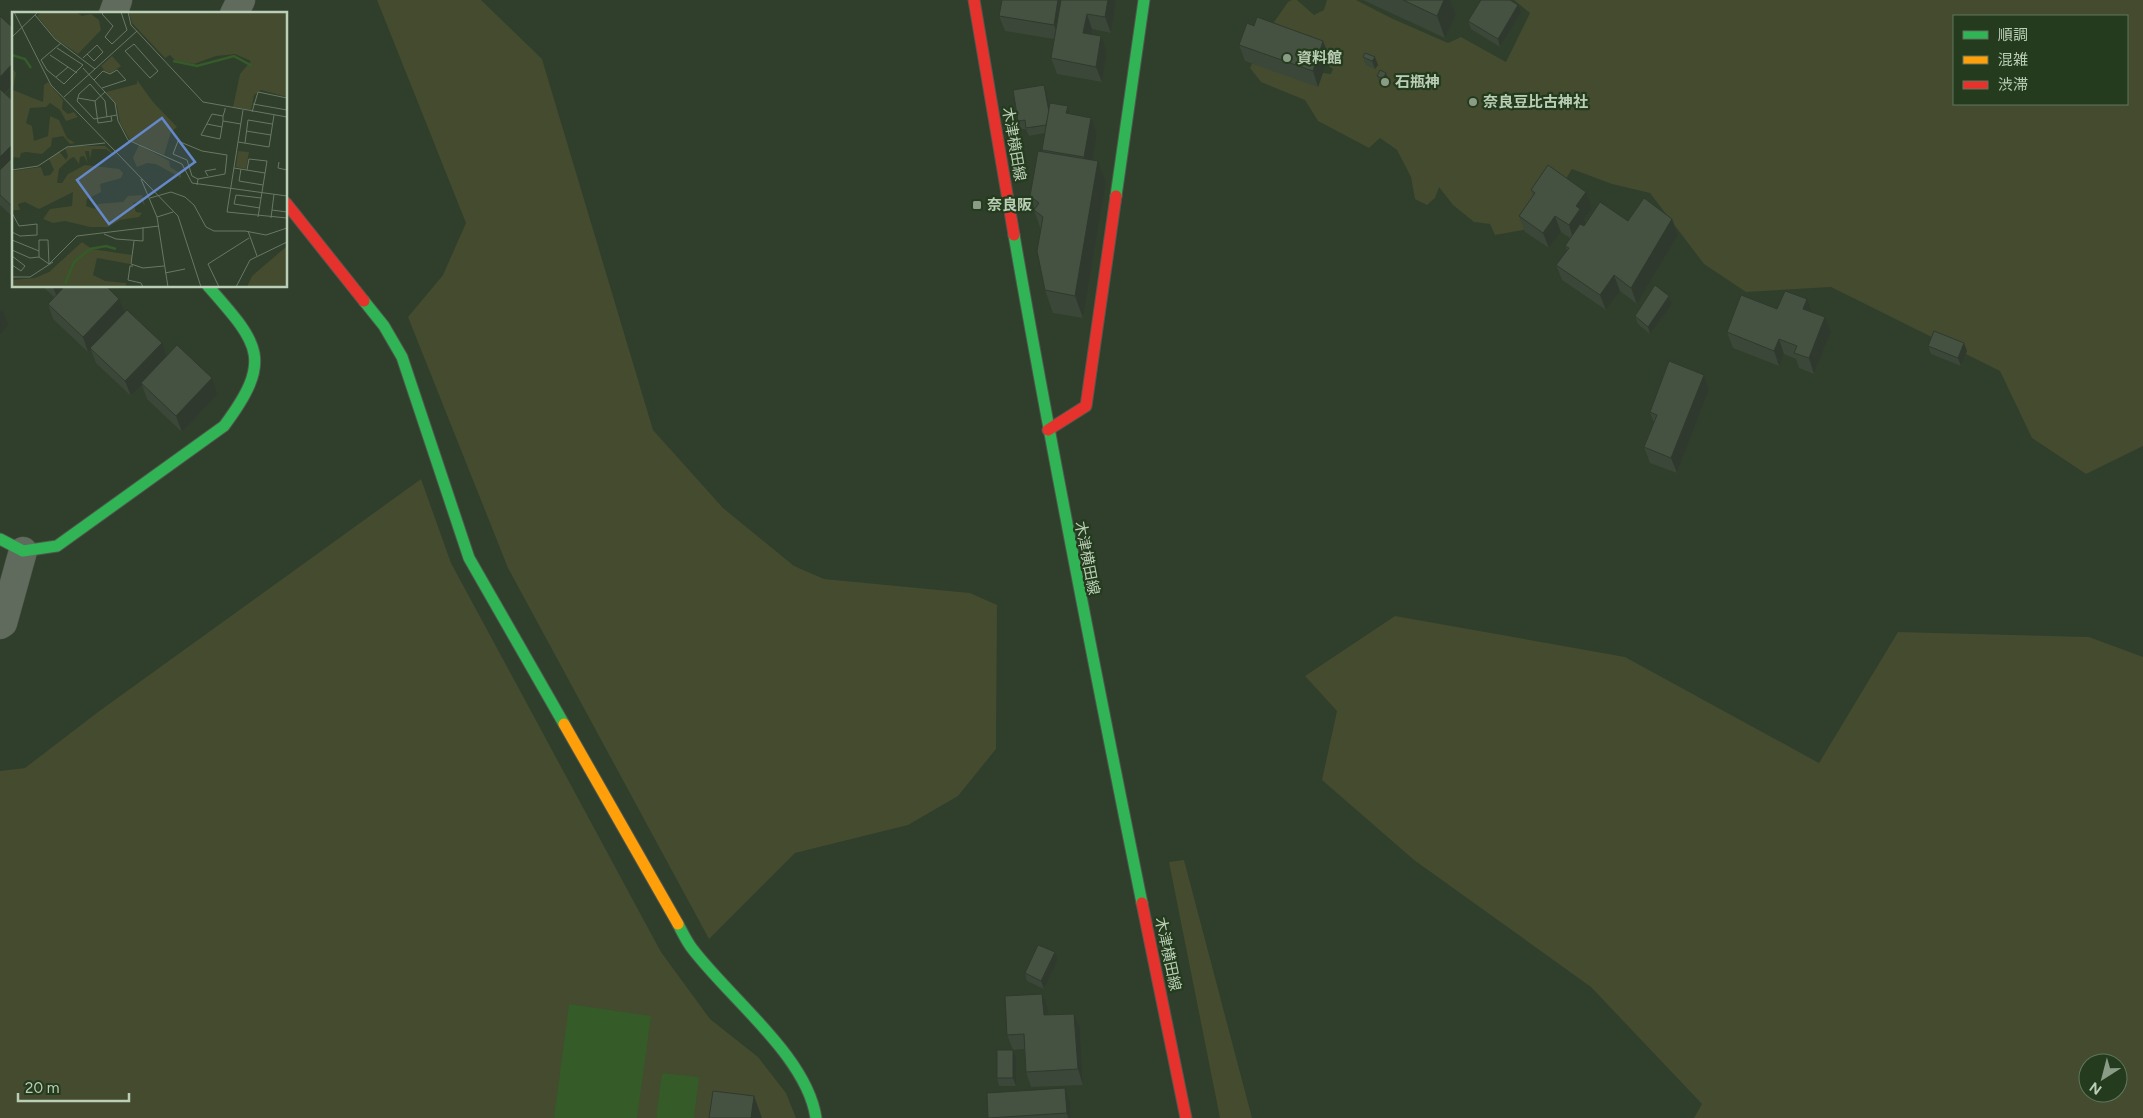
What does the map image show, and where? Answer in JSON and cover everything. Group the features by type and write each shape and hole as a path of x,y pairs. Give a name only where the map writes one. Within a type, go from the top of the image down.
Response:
{"street":[{"path":"114,12 118,0"},
{"path":"235,12 241,0"},
{"name":"木津横田線","path":"974,0 1048,430 1186,1118"},
{"path":"1048,430 1086,406 1144,0"},
{"path":"288,206 384,326 402,357 469,558 691,947 790,1059 814,1104 816,1118"},
{"path":"0,539 24,551 57,546 224,426 241,406 254,382 257,357 243,325 210,288"},
{"path":"0,625 3,623 24,551"}],"shaded area":[{"path":"377,0 481,0 542,59 653,430 723,508 794,566 824,579 970,593 997,605 996,749 958,796 908,825 795,853 709,939 508,568 408,317 443,275 466,223"},
{"path":"1292,0 1297,0 1314,15 1324,10 1327,0 1356,0 1448,43 1461,37 1506,62 1530,13 1514,0 2143,0 2143,446 2086,474 2032,438 2000,371 1831,287 1746,292 1704,264 1650,193 1612,184 1572,169 1535,228 1495,235 1490,224 1474,222 1453,205 1439,187 1435,198 1427,205 1415,199 1411,177 1397,150 1380,138 1369,148 1318,121 1305,100 1261,82 1250,68 1257,52 1315,72 1331,74 1333,69 1282,34 1274,22 1288,2"},
{"path":"421,479 451,563 661,952 710,1019 758,1057 786,1093 796,1118 0,1118 0,771 25,768 98,712"},
{"path":"1395,616 1625,657 1819,763 1898,632 2089,637 2143,657 2143,1118 1694,1118 1702,1104 1591,987 1414,860 1322,780 1337,711 1305,676"},
{"path":"1184,860 1252,1118 1220,1118 1169,862"},
{"path":"569,1004 651,1016 637,1118 554,1118"},
{"path":"662,1073 699,1077 694,1118 656,1118"}],"building":[{"path":"1002,0 1058,0 1054,25 999,16"},
{"path":"1061,0 1108,0 1105,17 1087,14 1083,33 1101,36 1096,67 1051,58"},
{"path":"1403,0 1444,0 1437,16"},
{"path":"1481,0 1510,0 1518,5 1498,39 1468,21"},
{"path":"0,16 12,27 12,64 0,77"},
{"path":"1257,17 1323,41 1313,71 1239,45 1247,23 1254,26"},
{"path":"1365,53 1375,57 1372,61 1363,57"},
{"path":"1380,70 1386,73 1383,79 1377,76"},
{"path":"1044,85 1049,112 1046,125 1026,128 1025,120 1018,121 1013,90"},
{"path":"0,89 12,100 12,145 0,157"},
{"path":"1050,103 1068,106 1066,113 1091,118 1084,157 1042,150"},
{"path":"1038,151 1098,161 1075,296 1045,290 1037,251 1043,217 1034,210 1039,203 1030,196"},
{"path":"12,158 12,206 0,195 0,170"},
{"path":"1548,165 1586,192 1576,206 1580,209 1569,225 1555,216 1543,233 1519,216 1535,193 1531,190"},
{"path":"1644,198 1672,219 1631,288 1614,275 1600,295 1556,265 1569,248 1565,246 1580,224 1584,226 1600,202 1628,221"},
{"path":"1655,285 1669,296 1648,327 1635,316"},
{"path":"63,288 108,288 119,299 83,337 48,304"},
{"path":"1785,291 1807,299 1803,309 1825,317 1809,358 1794,353 1797,346 1779,339 1774,351 1727,332 1741,295 1777,309"},
{"path":"127,310 162,343 125,381 90,348"},
{"path":"1934,331 1964,343 1958,358 1928,346"},
{"path":"177,345 212,378 176,416 141,383"},
{"path":"1669,361 1704,375 1671,458 1644,447 1657,415 1650,412"},
{"path":"1038,945 1055,952 1041,981 1025,973"},
{"path":"1042,994 1044,1015 1074,1014 1078,1069 1026,1072 1024,1034 1007,1035 1005,996"},
{"path":"997,1050 1013,1050 1013,1078 997,1078"},
{"path":"1065,1088 1067,1113 988,1118 987,1093"},
{"path":"713,1091 754,1096 751,1118 709,1118"}],"traffic: fast":[{"path":"1116,196 1144,0"},
{"path":"1014,235 1044,403 1142,903"},
{"path":"0,539 23,551 57,546 224,426 250,384 254,368 254,353 249,338 239,323 210,288"},
{"path":"364,301 384,326 402,357 469,558 564,724"},
{"path":"678,924 689,944 764,1028 798,1072 810,1095 816,1118"}],"traffic: slow":[{"path":"564,724 678,924"}],"traffic: jam":[{"path":"974,0 1014,235"},
{"path":"1048,430 1086,406 1116,196"},
{"path":"288,206 364,301"},
{"path":"1142,903 1186,1118"}],"place":[{"name":"資料館","path":"1287,58"},
{"name":"石瓶神","path":"1385,82"},
{"name":"奈良豆比古神社","path":"1473,102"},
{"name":"奈良阪","path":"977,205"}]}
